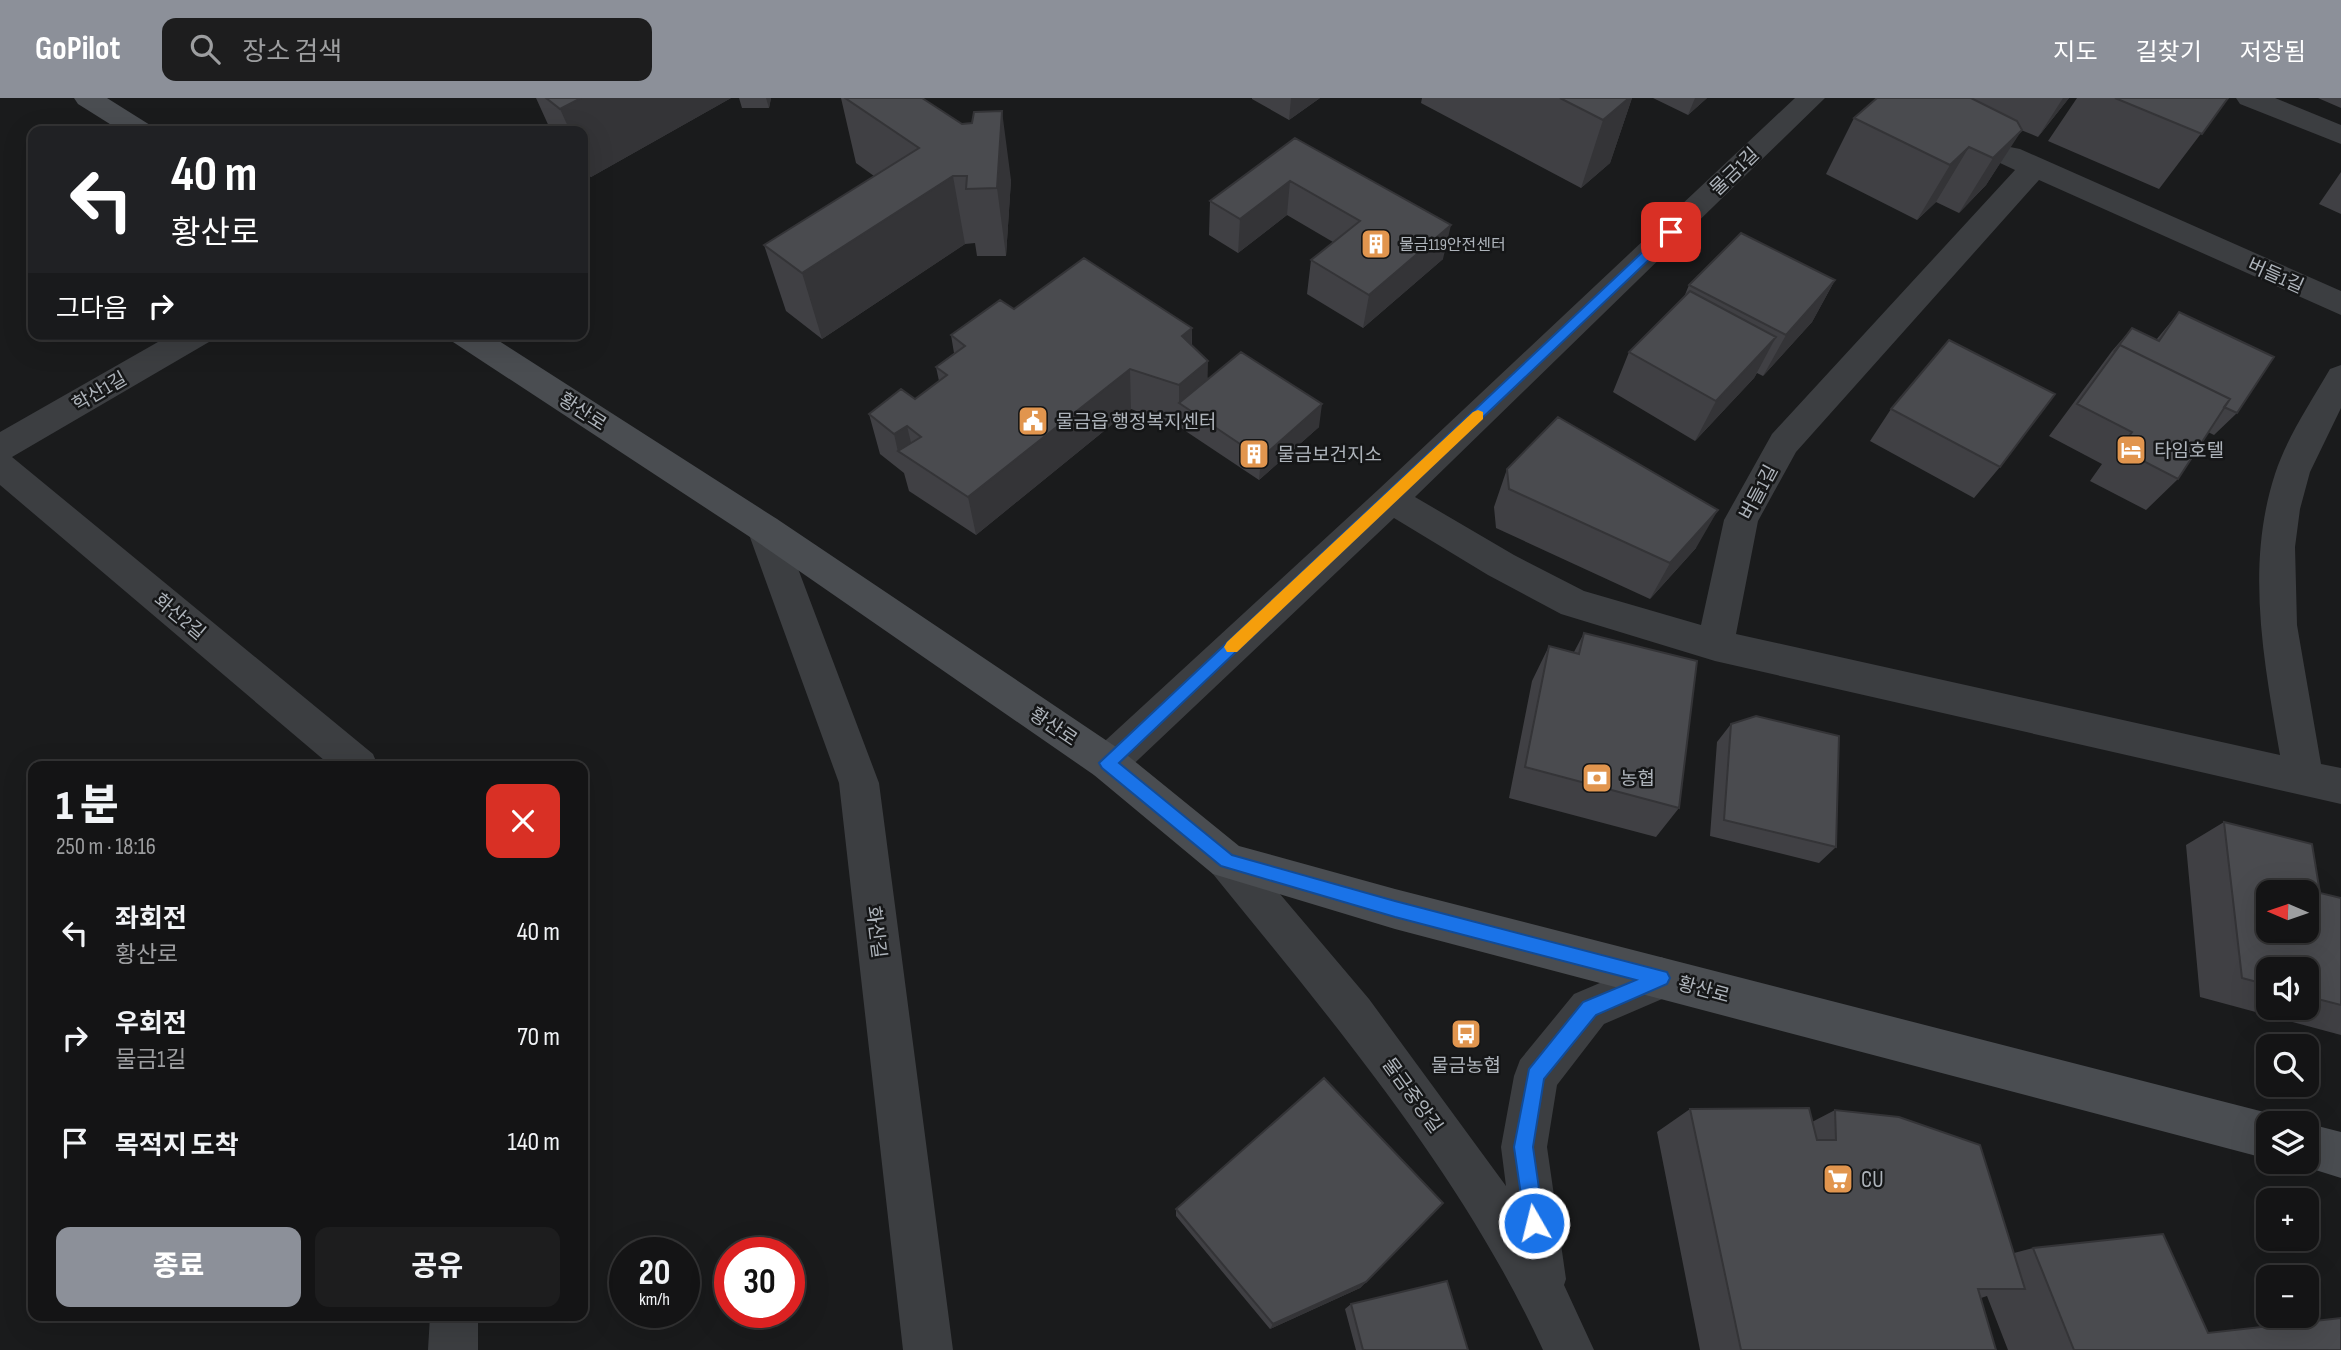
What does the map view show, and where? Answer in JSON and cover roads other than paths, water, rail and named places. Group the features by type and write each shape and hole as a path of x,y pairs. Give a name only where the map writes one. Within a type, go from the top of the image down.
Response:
{"main road":[{"path":"88,98 132,126"},
{"name":"황산로","path":"473,340 765,529 1108,763 1227,861 1395,909 2256,1133"},
{"path":"2319,1149 2341,1155"}],"street":[{"name":"물금1길","path":"1108,763 1391,499 1811,98"},
{"path":"2250,98 2341,135"},
{"path":"1983,144 2034,167"},
{"name":"버들1길","path":"1715,645 1741,520 1784,443 2034,167 2341,304"},
{"name":"학산1길","path":"0,448 188,340"},
{"path":"2304,778 2277,619 2278,543 2293,472 2341,377"},
{"name":"화산2길","path":"0,466 353,761"},
{"path":"1391,499 1501,565 1574,603 1715,645 2341,786"},
{"name":"화산길","path":"765,529 859,783 928,1350"},
{"name":"물금중앙길","path":"1227,861 1354,1014 1483,1191 1545,1299 1569,1350"},
{"path":"1545,1299 1524,1147 1536,1076 1589,1009 1661,978"},
{"path":"453,1350 454,1321"}],"place":[{"name":"물금119안전센터","path":"1376,244"},
{"name":"물금읍 행정복지센터","path":"1033,421"},
{"name":"타임호텔","path":"2131,450"},
{"name":"물금보건지소","path":"1254,454"},
{"name":"농협","path":"1597,778"},
{"name":"물금농협","path":"1466,1034"},
{"name":"CU","path":"1838,1179"}]}
